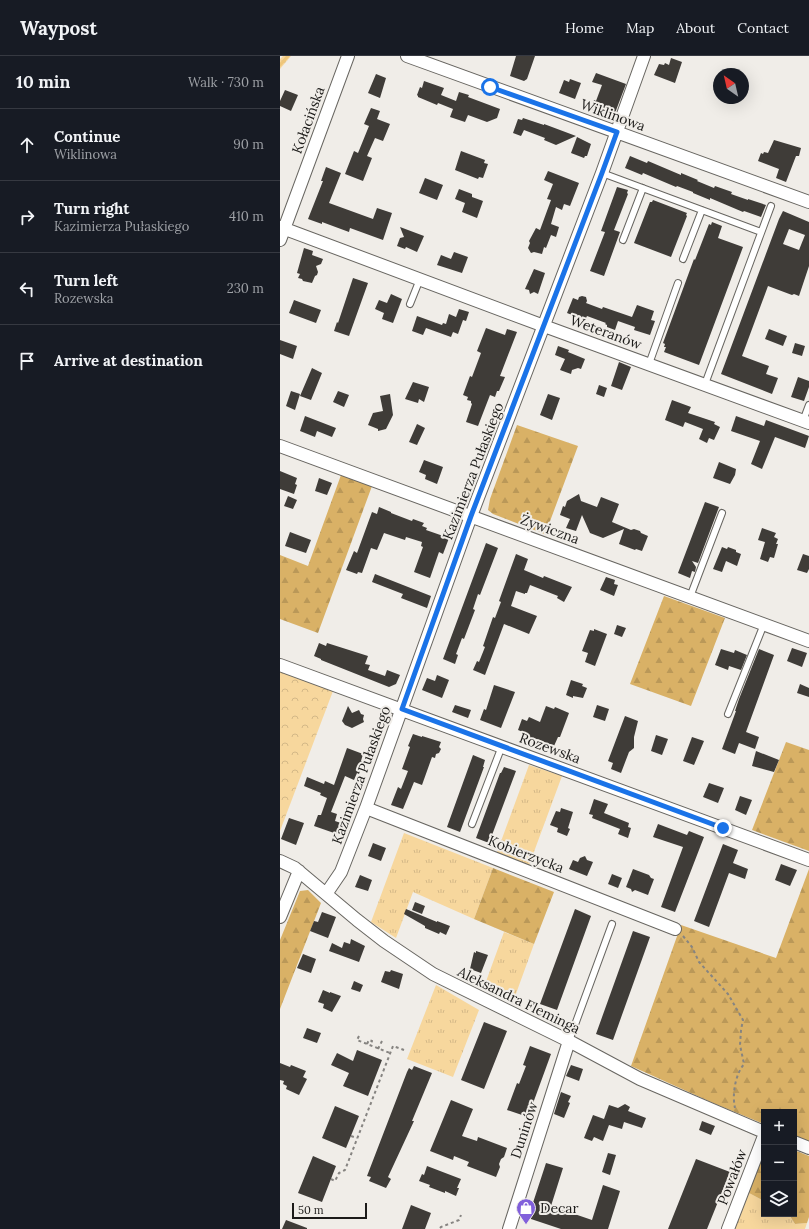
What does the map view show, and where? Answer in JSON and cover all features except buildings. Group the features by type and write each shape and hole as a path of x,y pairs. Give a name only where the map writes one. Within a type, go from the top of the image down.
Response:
{"street":[{"name":"Kołacińska","path":"280,240 282,228 348,56"},
{"name":"Wiklinowa","path":"407,56 809,202"},
{"name":"Kazimierza Pułaskiego","path":"326,894 341,872 366,808 471,516 602,173 644,56"},
{"name":"Weteranów","path":"282,228 806,422"},
{"name":"Żywiczna","path":"280,446 809,640"},
{"name":"Rozewska","path":"280,665 809,860"},
{"name":"Kobierzycka","path":"366,808 673,928"},
{"name":"Aleksandra Fleminga","path":"280,862 296,868 384,941 433,974 569,1041 640,1079 761,1131"},
{"path":"280,917 299,871"},
{"name":"Duninów","path":"509,1229 530,1159 564,1060 569,1041"},
{"path":"797,1143 809,1148"},
{"name":"Powałów","path":"728,1229 761,1144"}],"lane":[{"path":"602,173 761,232"},
{"path":"623,240 643,188"},
{"path":"705,384 771,206"},
{"path":"683,260 702,210"},
{"path":"410,304 420,279"},
{"path":"648,364 678,283"},
{"path":"806,422 809,405"},
{"path":"690,597 722,513"},
{"path":"728,714 764,624"},
{"path":"472,824 502,746"},
{"path":"569,1041 612,924"}],"path":[{"path":"673,928 686,938 699,962 728,994 743,1020 740,1030 740,1044 744,1064 740,1070 737,1080 734,1106 740,1122"},
{"path":"359,1036 357,1040 390,1053"},
{"path":"378,1049 382,1041"},
{"path":"331,1179 335,1180 339,1173 345,1170 393,1046 404,1050"},
{"path":"378,1072 382,1073"},
{"path":"351,1136 357,1138"},
{"path":"440,1228 459,1220 462,1215"}],"green space":[{"path":"283,56 291,56 280,69 280,59"},
{"path":"517,425 578,446 546,532 547,535 493,514 488,510 490,499"},
{"path":"341,475 372,486 318,633 280,619 280,555 308,566"},
{"path":"664,596 725,618 691,706 630,684"},
{"path":"280,671 333,691 280,831"},
{"path":"786,742 809,750 809,851 752,830"},
{"path":"529,765 562,776 528,868 496,855"},
{"path":"404,833 493,868 474,919 413,892 396,938 371,922"},
{"path":"493,868 554,892 534,944 474,919"},
{"path":"809,869 809,1142 797,1137 797,1109 761,1109 761,1123 631,1066 681,925 776,958"},
{"path":"308,890 321,903 280,1009 280,940 300,891"},
{"path":"504,932 534,944 513,1002 484,987"},
{"path":"436,985 479,1010 453,1077 407,1059"},
{"path":"797,1151 809,1156 809,1217 807,1223 795,1224 791,1217 797,1217"},
{"path":"761,1159 761,1199 749,1193"},
{"path":"749,1193 761,1199 761,1217 791,1217 795,1224 807,1223 805,1229 735,1229"}],"waterway":[{"path":"280,65 288,56"}],"place":[{"name":"Decar","path":"526,1225"}],"route":[{"path":"490,87 617,132 471,516 402,709 723,828"}]}
